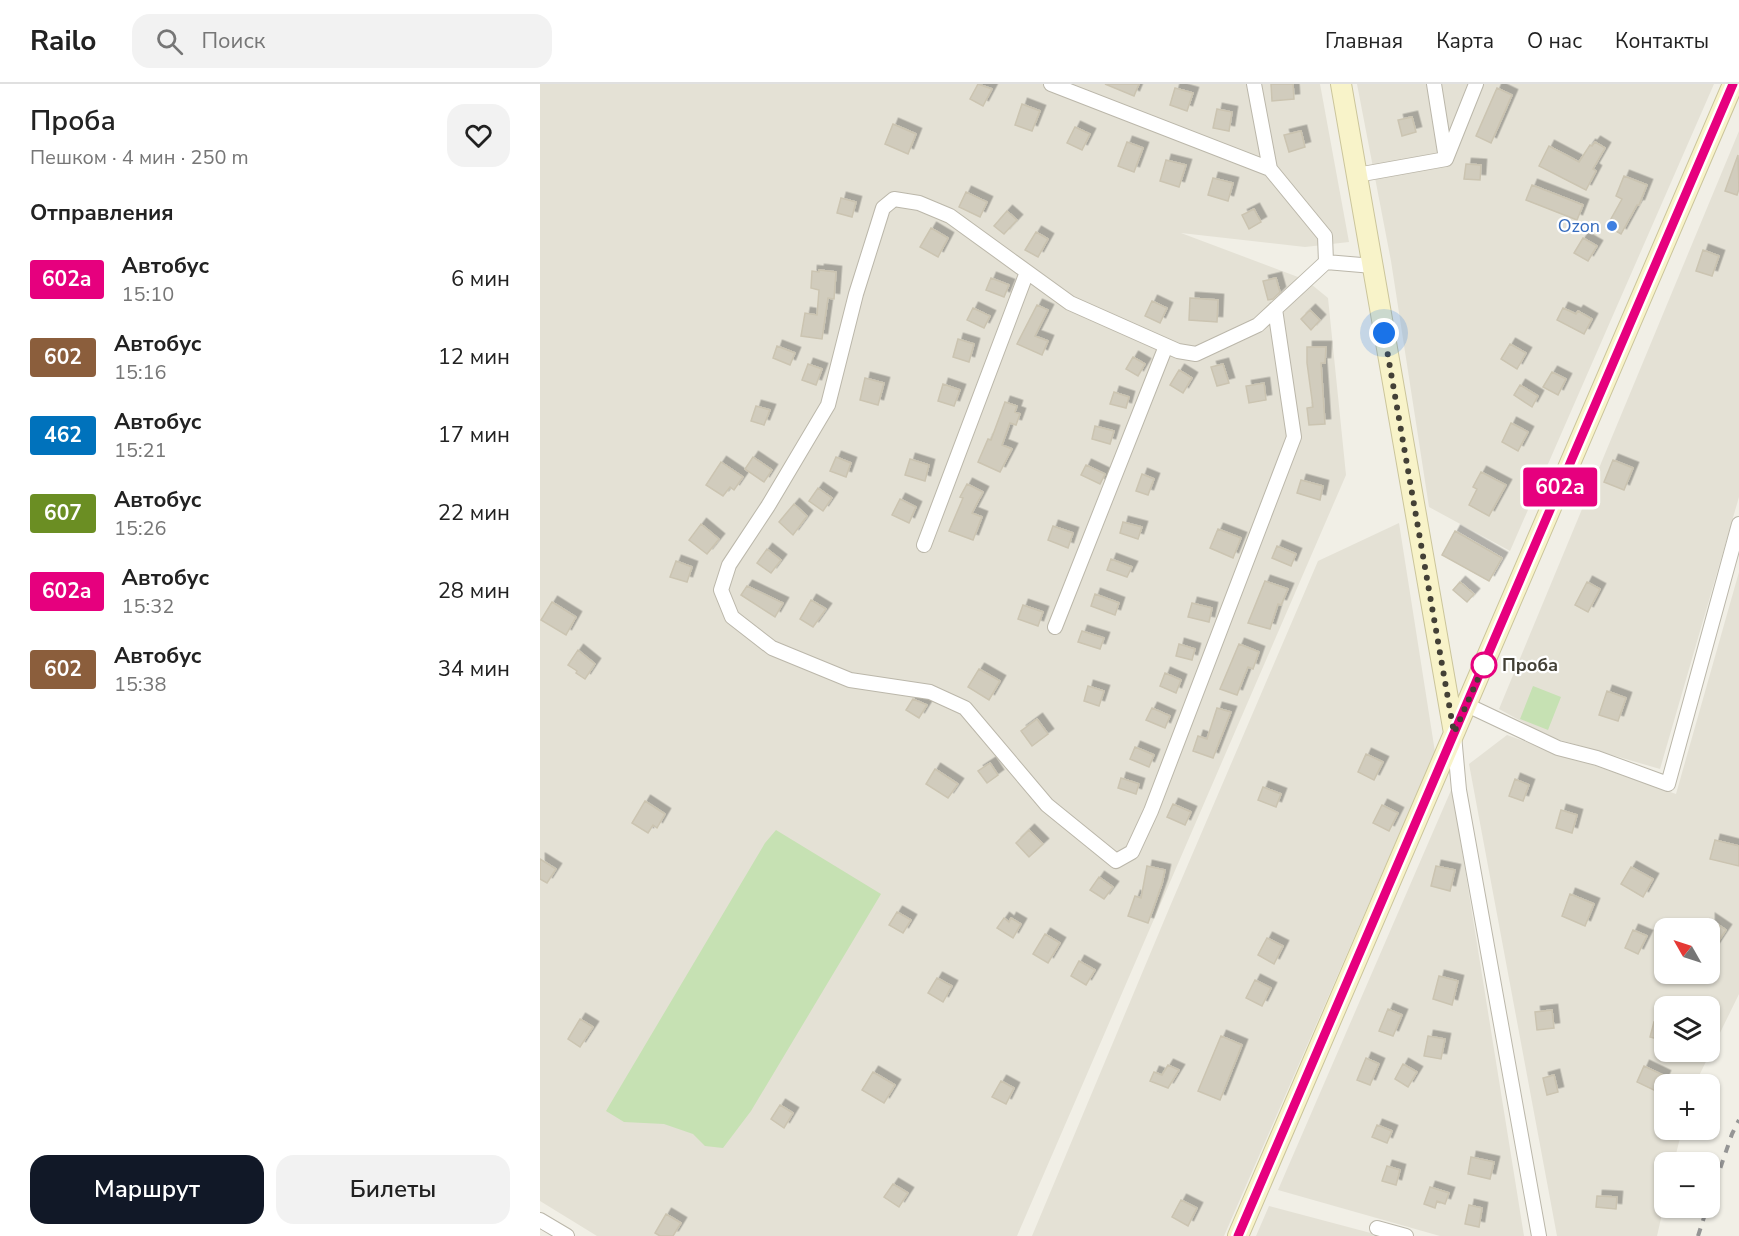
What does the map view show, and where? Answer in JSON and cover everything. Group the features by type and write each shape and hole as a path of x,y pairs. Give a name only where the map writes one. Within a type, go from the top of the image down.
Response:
{"main road":[{"path":"1341,84 1454,733"},
{"path":"1238,1236 1733,84"}],"street":[{"path":"1051,84 1270,169"},
{"path":"1254,84 1270,169 1325,236 1326,262"},
{"path":"1434,84 1446,159"},
{"path":"1446,159 1476,84"},
{"path":"1357,175 1446,159"},
{"path":"1275,309 1294,437 1151,810 1132,852 1116,861 1047,805 965,708 930,693 850,680 772,648 732,617 721,590 729,565 768,506 828,405 856,294 883,208 894,199 919,203 950,216 1070,303 1178,351 1196,354 1258,325 1275,309 1326,262 1373,266"},
{"path":"924,545 1027,272"},
{"path":"1055,627 1166,346"},
{"path":"1467,705 1558,748 1668,784 1739,524"},
{"path":"1454,733 1459,790 1539,1236"},
{"path":"540,1220 567,1236"},
{"path":"1377,1228 1406,1236"}],"shaded area":[{"path":"540,84 1320,84 1349,242 1305,247 1181,233 1306,280 1328,298 1346,475 1017,1236 597,1236 540,1201"},
{"path":"1357,84 1714,84 1510,551 1429,507 1391,261"},
{"path":"1739,131 1739,497 1660,769 1550,737 1499,709"},
{"path":"1399,523 1435,752 1224,1236 1032,1236 1318,561"},
{"path":"1739,572 1739,994 1720,1033 1720,996 1654,996 1654,1062 1706,1062 1700,1074 1654,1074 1654,1140 1680,1140 1676,1152 1654,1152 1654,1218 1661,1218 1657,1236 1557,1236 1469,764 1507,735 1676,794"},
{"path":"1452,788 1524,1236 1440,1236 1278,1190"},
{"path":"1269,1206 1382,1236 1256,1236"}],"green space":[{"path":"1533,686 1561,697 1548,730 1520,719"},
{"path":"776,830 881,894 751,1111 723,1148 705,1146 693,1134 664,1124 624,1122 606,1111 765,843"}],"building":[{"path":"978,84 992,89 983,106 970,99"},
{"path":"1105,84 1139,84 1134,96"},
{"path":"1271,84 1293,84 1294,99 1272,101"},
{"path":"1175,88 1193,93 1187,111 1170,105"},
{"path":"1497,88 1512,95 1491,143 1476,136"},
{"path":"1022,104 1040,111 1032,131 1015,125"},
{"path":"1217,109 1232,112 1229,131 1213,128"},
{"path":"1412,117 1416,132 1402,136 1398,120"},
{"path":"893,124 916,134 908,154 885,144"},
{"path":"1075,127 1090,134 1082,150 1067,143"},
{"path":"1301,131 1305,147 1289,152 1284,135"},
{"path":"1127,142 1143,148 1134,172 1118,166"},
{"path":"1595,142 1605,148 1593,169 1596,171 1586,190 1539,166 1549,146 1579,162 1590,145 1592,146"},
{"path":"1738,155 1739,189 1737,195 1725,191"},
{"path":"1166,160 1186,165 1179,187 1160,181"},
{"path":"1466,164 1481,165 1480,180 1464,179"},
{"path":"1624,176 1647,185 1639,205 1621,234 1607,226 1622,199 1616,196"},
{"path":"1213,178 1233,183 1228,201 1208,195"},
{"path":"1532,185 1583,205 1577,220 1526,200"},
{"path":"966,192 987,202 980,217 959,207"},
{"path":"841,198 856,202 852,217 837,213"},
{"path":"1254,209 1261,222 1249,229 1242,215"},
{"path":"1007,211 1017,220 1004,234 994,226"},
{"path":"931,228 948,238 938,257 920,247"},
{"path":"1036,232 1048,239 1038,257 1025,250"},
{"path":"1583,238 1597,246 1588,261 1574,253"},
{"path":"1703,250 1719,256 1712,276 1696,271"},
{"path":"819,270 836,272 834,299 828,298 822,339 801,336 805,313 817,315 819,290 811,288 812,271 819,272"},
{"path":"991,278 1009,285 1004,297 986,290"},
{"path":"1276,278 1280,292 1273,299 1268,300 1263,281"},
{"path":"1190,298 1218,300 1217,322 1189,320"},
{"path":"1152,301 1167,308 1160,323 1145,316"},
{"path":"1037,305 1048,310 1035,336 1048,341 1042,355 1017,344"},
{"path":"973,308 990,316 984,328 967,320"},
{"path":"1563,308 1576,314 1578,311 1592,319 1584,334 1557,320"},
{"path":"1310,310 1320,320 1311,330 1301,319"},
{"path":"958,339 974,344 969,362 953,357"},
{"path":"1510,344 1526,353 1517,369 1501,359"},
{"path":"777,346 795,353 790,365 773,358"},
{"path":"1307,347 1326,347 1325,363 1321,363 1325,424 1309,425 1307,408 1313,407"},
{"path":"1133,357 1145,364 1138,376 1126,369"},
{"path":"808,364 822,369 816,385 802,380"},
{"path":"1223,364 1229,383 1217,386 1211,367"},
{"path":"1179,370 1192,378 1183,393 1170,385"},
{"path":"1552,372 1566,379 1558,395 1543,387"},
{"path":"865,378 884,383 878,405 860,400"},
{"path":"1264,383 1266,400 1249,403 1246,386"},
{"path":"943,384 960,390 954,406 938,401"},
{"path":"1520,385 1538,396 1532,407 1514,395"},
{"path":"1114,392 1129,397 1126,408 1110,404"},
{"path":"1005,402 1017,406 1015,412 1020,414 1016,425 1010,423 1002,445 1012,449 1000,472 978,462 988,439 991,440"},
{"path":"756,406 770,410 764,425 751,421"},
{"path":"1511,423 1528,432 1518,451 1502,442"},
{"path":"1095,426 1114,431 1110,444 1092,439"},
{"path":"753,457 772,470 764,482 745,469"},
{"path":"836,457 851,463 846,477 830,471"},
{"path":"910,459 929,465 925,481 905,475"},
{"path":"1613,460 1633,468 1624,490 1604,482"},
{"path":"721,462 743,477 734,490 730,487 723,496 706,485"},
{"path":"1086,465 1105,474 1100,484 1081,475"},
{"path":"1481,472 1506,485 1489,516 1469,505 1477,489 1473,487"},
{"path":"1142,474 1154,479 1148,495 1136,491"},
{"path":"1301,480 1323,486 1320,500 1297,493"},
{"path":"967,484 983,492 972,513 982,517 973,540 949,531 963,498 960,497"},
{"path":"818,488 832,498 823,511 809,501"},
{"path":"900,499 916,507 909,523 892,515"},
{"path":"794,504 807,516 793,535 779,522"},
{"path":"1123,522 1142,527 1138,539 1120,533"},
{"path":"701,524 719,539 707,554 689,540"},
{"path":"1053,526 1073,533 1068,548 1048,540"},
{"path":"1218,529 1241,538 1233,558 1210,548"},
{"path":"1455,531 1502,558 1489,581 1442,555"},
{"path":"1277,546 1296,554 1291,566 1272,558"},
{"path":"767,549 781,560 771,573 757,563"},
{"path":"1111,559 1132,567 1127,577 1107,570"},
{"path":"676,561 692,567 687,582 670,577"},
{"path":"1265,581 1288,589 1281,605 1278,604 1270,629 1248,623"},
{"path":"1460,582 1474,594 1467,602 1453,590"},
{"path":"1587,582 1600,589 1588,612 1575,605"},
{"path":"747,586 783,603 775,617 741,595"},
{"path":"1095,594 1119,603 1115,615 1091,606"},
{"path":"811,600 826,609 813,627 800,619"},
{"path":"552,602 576,617 566,635 541,620"},
{"path":"1192,603 1212,608 1209,622 1188,617"},
{"path":"1023,605 1043,612 1038,626 1018,619"},
{"path":"1082,631 1104,638 1100,649 1078,642"},
{"path":"1179,644 1195,649 1192,660 1176,656"},
{"path":"1239,644 1259,652 1253,669 1248,667 1237,695 1220,689"},
{"path":"578,650 595,664 585,679 568,665"},
{"path":"979,669 1000,681 989,700 968,687"},
{"path":"1165,673 1181,680 1176,693 1160,686"},
{"path":"1088,686 1104,691 1099,706 1084,701"},
{"path":"1607,691 1626,698 1618,721 1599,715"},
{"path":"913,699 927,705 919,718 906,710"},
{"path":"1152,708 1170,716 1165,728 1146,720"},
{"path":"1217,708 1231,712 1213,758 1193,751 1198,736 1207,739"},
{"path":"1037,719 1048,734 1032,746 1021,731"},
{"path":"1135,747 1154,755 1149,767 1130,759"},
{"path":"1366,754 1383,762 1374,780 1358,772"},
{"path":"990,763 998,775 987,783 978,771"},
{"path":"935,769 958,784 948,798 926,784"},
{"path":"1121,778 1139,784 1136,794 1118,788"},
{"path":"1515,779 1529,785 1523,801 1509,796"},
{"path":"1263,787 1281,794 1276,807 1258,800"},
{"path":"645,801 665,814 657,828 653,825 648,833 632,823"},
{"path":"1173,804 1191,812 1185,825 1167,817"},
{"path":"1382,805 1398,813 1389,831 1373,823"},
{"path":"1561,810 1577,815 1572,833 1556,828"},
{"path":"1029,830 1043,844 1029,857 1016,843"},
{"path":"1715,840 1739,846 1739,866 1710,859"},
{"path":"540,859 556,869 547,883 540,879"},
{"path":"1147,866 1165,870 1148,923 1128,916 1135,896 1141,898"},
{"path":"1436,866 1455,870 1450,891 1431,886"},
{"path":"1631,867 1653,879 1643,897 1621,884"},
{"path":"1099,877 1113,887 1104,899 1090,890"},
{"path":"1570,894 1594,904 1585,926 1562,916"},
{"path":"897,912 911,920 903,933 889,925"},
{"path":"1004,918 1009,922 1011,918 1021,924 1013,938 997,928"},
{"path":"1720,926 1726,930 1720,939"},
{"path":"1633,930 1647,936 1638,954 1625,948"},
{"path":"1045,934 1060,943 1048,963 1033,954"},
{"path":"1267,938 1283,946 1274,964 1258,955"},
{"path":"1079,961 1095,970 1086,985 1071,976"},
{"path":"1439,976 1458,981 1452,1005 1433,999"},
{"path":"937,978 952,986 943,1002 928,993"},
{"path":"1255,980 1271,988 1262,1006 1246,998"},
{"path":"1388,1009 1402,1015 1393,1036 1379,1031"},
{"path":"1552,1010 1554,1028 1537,1030 1535,1012"},
{"path":"580,1019 593,1027 580,1047 568,1039"},
{"path":"1654,1022 1654,1038 1650,1037"},
{"path":"1221,1036 1242,1045 1220,1100 1198,1091"},
{"path":"1428,1036 1445,1039 1441,1059 1424,1056"},
{"path":"1366,1058 1379,1064 1370,1085 1357,1080"},
{"path":"1403,1064 1417,1072 1408,1087 1395,1079"},
{"path":"1168,1065 1179,1070 1168,1088 1150,1081 1154,1072 1162,1075"},
{"path":"1644,1066 1661,1074 1654,1074 1654,1090 1637,1082"},
{"path":"873,1072 895,1085 884,1103 862,1090"},
{"path":"1554,1075 1558,1092 1547,1095 1543,1078"},
{"path":"1001,1081 1014,1088 1006,1104 992,1097"},
{"path":"780,1105 793,1113 784,1128 771,1119"},
{"path":"1377,1125 1392,1131 1387,1143 1372,1137"},
{"path":"1471,1157 1494,1162 1490,1179 1468,1174"},
{"path":"1387,1166 1400,1170 1396,1185 1382,1181"},
{"path":"893,1184 908,1193 899,1207 884,1197"},
{"path":"1430,1187 1449,1193 1445,1204 1437,1201 1435,1208 1424,1204"},
{"path":"1597,1196 1617,1197 1616,1209 1596,1207"},
{"path":"1181,1200 1197,1208 1188,1226 1172,1217"},
{"path":"1469,1205 1482,1208 1479,1227 1465,1224"},
{"path":"666,1214 681,1223 673,1236 660,1236 655,1233"}],"railway":[{"path":"1720,1169 1739,1120"},
{"path":"1698,1236 1704,1218"}],"bus line":[{"name":"602а","path":"1238,1236 1733,84"}],"place":[{"name":"Ozon","path":"1612,226"},
{"name":"Проба","path":"1484,665"}],"route":[{"path":"1384,333 1454,733 1484,665"}]}
